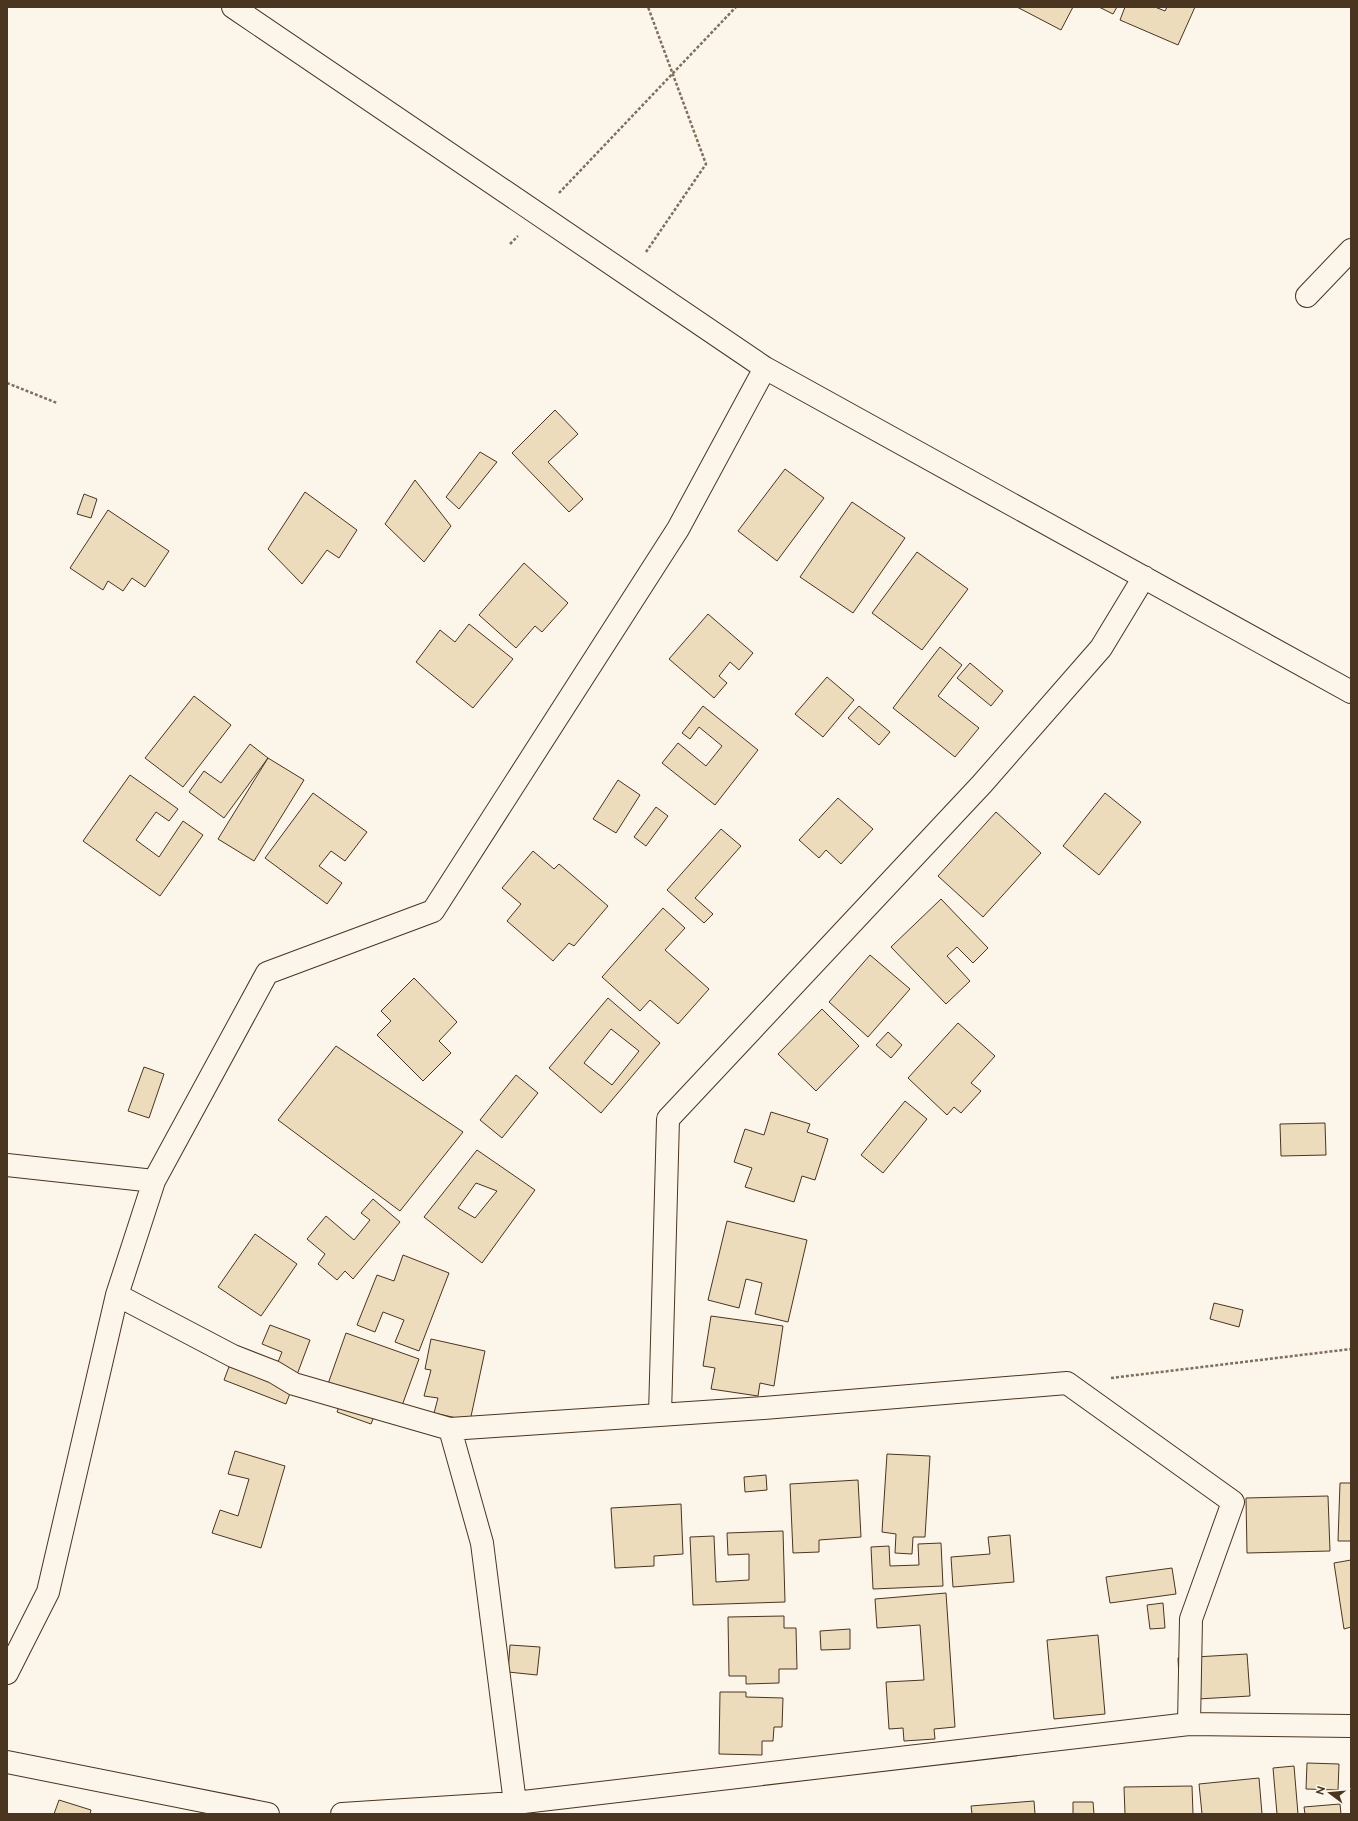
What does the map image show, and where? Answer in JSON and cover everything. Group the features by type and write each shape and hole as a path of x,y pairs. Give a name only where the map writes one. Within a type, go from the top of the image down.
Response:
{"street":[{"path":"233,7 765,368 1351,692"},
{"path":"1307,296 1351,250"},
{"path":"7,1673 48,1592 117,1295 154,1181 267,974 433,910 678,529 765,368"},
{"path":"660,1415 668,1119 988,778 1101,648 1144,577"},
{"path":"7,1165 154,1181"},
{"path":"117,1295 233,1356 274,1372 294,1384 450,1429 660,1415 1067,1383 1233,1502 1191,1619 1189,1724"},
{"path":"450,1429 482,1544 515,1803"},
{"path":"342,1814 515,1803 1189,1724 1351,1726"},
{"path":"7,1762 268,1814"}],"path":[{"path":"629,276 706,164 648,7"},
{"path":"554,198 736,7"},
{"path":"510,244 521,233"},
{"path":"7,383 57,403"},
{"path":"1067,1383 1351,1349"}],"building":[{"path":"1017,7 1073,7 1061,30"},
{"path":"1099,7 1117,7 1113,14"},
{"path":"1125,7 1155,7 1165,11 1167,7 1195,7 1178,45 1120,20"},
{"path":"555,410 578,434 548,462 583,499 569,512 512,453"},
{"path":"480,452 497,462 459,509 446,497"},
{"path":"785,469 824,498 777,561 738,531"},
{"path":"415,480 451,526 424,562 385,524"},
{"path":"305,492 357,530 339,558 327,550 302,584 268,549"},
{"path":"84,494 97,499 91,518 77,514"},
{"path":"852,502 905,538 853,613 800,577"},
{"path":"108,510 169,551 145,587 132,578 123,591 108,581 103,590 70,568"},
{"path":"917,552 968,589 922,650 872,613"},
{"path":"524,563 568,603 542,632 535,626 516,648 479,615"},
{"path":"708,614 753,653 739,670 730,662 719,676 727,683 714,698 669,659"},
{"path":"469,624 513,659 473,708 416,662 440,630 455,642"},
{"path":"940,647 962,665 938,696 979,728 955,757 893,708"},
{"path":"970,663 1003,691 991,706 957,678"},
{"path":"827,677 854,700 823,737 795,714"},
{"path":"194,696 231,725 183,787 145,758"},
{"path":"703,706 758,750 715,805 662,763 678,743 706,766 722,746 699,727 690,739 682,733"},
{"path":"859,706 890,732 879,745 848,718"},
{"path":"250,744 268,758 224,818 189,792 204,771 221,783"},
{"path":"268,758 304,780 254,861 218,839"},
{"path":"130,775 178,809 169,821 156,812 136,840 159,857 183,821 203,835 160,896 83,841"},
{"path":"618,780 640,795 616,833 593,819"},
{"path":"313,793 367,832 345,861 331,851 319,866 342,883 327,904 265,858"},
{"path":"1105,793 1141,822 1099,875 1063,846"},
{"path":"838,798 873,829 841,864 826,850 819,858 799,840"},
{"path":"656,807 668,816 646,846 634,837"},
{"path":"996,812 1041,853 983,917 938,876"},
{"path":"721,829 741,846 695,898 713,914 704,923 667,890"},
{"path":"533,851 554,869 559,864 608,906 574,946 569,943 553,961 507,921 521,904 502,888"},
{"path":"941,899 988,948 973,963 957,947 947,956 970,981 946,1004 891,947"},
{"path":"663,908 685,928 665,950 709,989 678,1024 650,1000 640,1011 602,977"},
{"path":"870,955 910,989 868,1037 829,1002"},
{"path":"414,978 457,1022 439,1041 451,1053 423,1081 377,1035 391,1021 381,1011"},
{"path":"608,998 660,1043 601,1113 549,1068","holes":["611,1029 639,1051 612,1085 584,1063"]},
{"path":"822,1009 859,1046 816,1091 778,1054"},
{"path":"958,1023 995,1056 971,1083 981,1091 961,1113 954,1107 947,1115 908,1078"},
{"path":"888,1032 902,1045 891,1058 876,1045"},
{"path":"336,1046 463,1132 400,1211 278,1120"},
{"path":"144,1067 164,1074 149,1118 128,1111"},
{"path":"516,1075 538,1093 502,1138 480,1120"},
{"path":"905,1101 927,1119 883,1173 861,1155"},
{"path":"771,1112 810,1124 807,1132 828,1139 815,1180 802,1176 794,1202 745,1187 752,1168 734,1162 745,1129 764,1135"},
{"path":"1325,1123 1326,1155 1281,1156 1280,1124"},
{"path":"477,1150 535,1190 482,1263 424,1217","holes":["476,1183 497,1191 475,1218 458,1208"]},
{"path":"373,1199 400,1222 353,1279 345,1271 337,1280 318,1264 325,1254 307,1239 326,1216 354,1240 370,1220 361,1213"},
{"path":"727,1221 807,1240 788,1322 755,1314 762,1283 746,1279 739,1308 708,1300"},
{"path":"255,1234 297,1264 261,1316 218,1287"},
{"path":"403,1255 449,1273 419,1351 395,1342 404,1320 383,1312 375,1332 357,1325 377,1275 394,1281"},
{"path":"1214,1303 1243,1310 1239,1327 1210,1319"},
{"path":"711,1316 783,1326 774,1386 760,1383 758,1396 711,1389 715,1368 703,1366"},
{"path":"270,1325 310,1340 286,1404 224,1380 233,1356 274,1372 282,1352 262,1344"},
{"path":"346,1333 419,1359 396,1422 375,1414 371,1424 337,1412 340,1404 323,1398"},
{"path":"431,1339 485,1351 470,1421 434,1413 438,1398 424,1396 431,1370 425,1369"},
{"path":"235,1451 285,1466 261,1548 212,1533 220,1510 238,1516 249,1479 228,1474"},
{"path":"887,1454 930,1456 925,1537 913,1537 912,1554 895,1553 896,1534 882,1532"},
{"path":"766,1475 767,1490 745,1492 744,1477"},
{"path":"858,1480 861,1537 819,1540 819,1552 793,1553 790,1484"},
{"path":"1340,1483 1351,1483 1351,1541 1338,1541"},
{"path":"1328,1496 1330,1551 1247,1553 1246,1498"},
{"path":"681,1504 683,1554 654,1556 654,1566 615,1568 611,1508"},
{"path":"783,1531 785,1602 693,1605 690,1537 714,1536 716,1582 749,1580 749,1554 728,1555 727,1533"},
{"path":"1010,1535 1014,1582 953,1587 951,1557 990,1554 988,1537"},
{"path":"941,1543 943,1586 873,1589 871,1547 889,1546 890,1566 919,1565 918,1544"},
{"path":"1351,1560 1351,1627 1344,1629 1334,1563"},
{"path":"1172,1568 1176,1594 1110,1603 1106,1577"},
{"path":"946,1593 955,1727 934,1729 935,1739 904,1741 903,1728 889,1729 886,1682 924,1680 920,1625 877,1628 875,1599"},
{"path":"1163,1603 1165,1628 1150,1629 1147,1605"},
{"path":"784,1616 784,1628 796,1628 797,1669 779,1669 779,1683 746,1684 746,1676 729,1676 728,1617"},
{"path":"850,1629 850,1649 821,1650 820,1631"},
{"path":"1098,1635 1105,1714 1054,1719 1047,1640"},
{"path":"510,1645 540,1647 537,1675 508,1672"},
{"path":"1247,1654 1250,1696 1180,1700 1178,1658"},
{"path":"720,1692 746,1692 746,1697 783,1698 782,1727 774,1727 773,1741 762,1741 762,1755 719,1754"},
{"path":"1307,1763 1339,1764 1338,1790 1306,1789"},
{"path":"1294,1766 1298,1814 1277,1814 1273,1768"},
{"path":"1259,1778 1262,1814 1202,1814 1199,1784"},
{"path":"1192,1786 1193,1814 1125,1814 1124,1787"},
{"path":"59,1800 91,1810 90,1814 54,1814"},
{"path":"1034,1801 1035,1814 972,1814 971,1806"},
{"path":"1073,1802 1093,1802 1094,1814 1073,1814"},
{"path":"1340,1804 1341,1814 1305,1814 1304,1807"}]}
